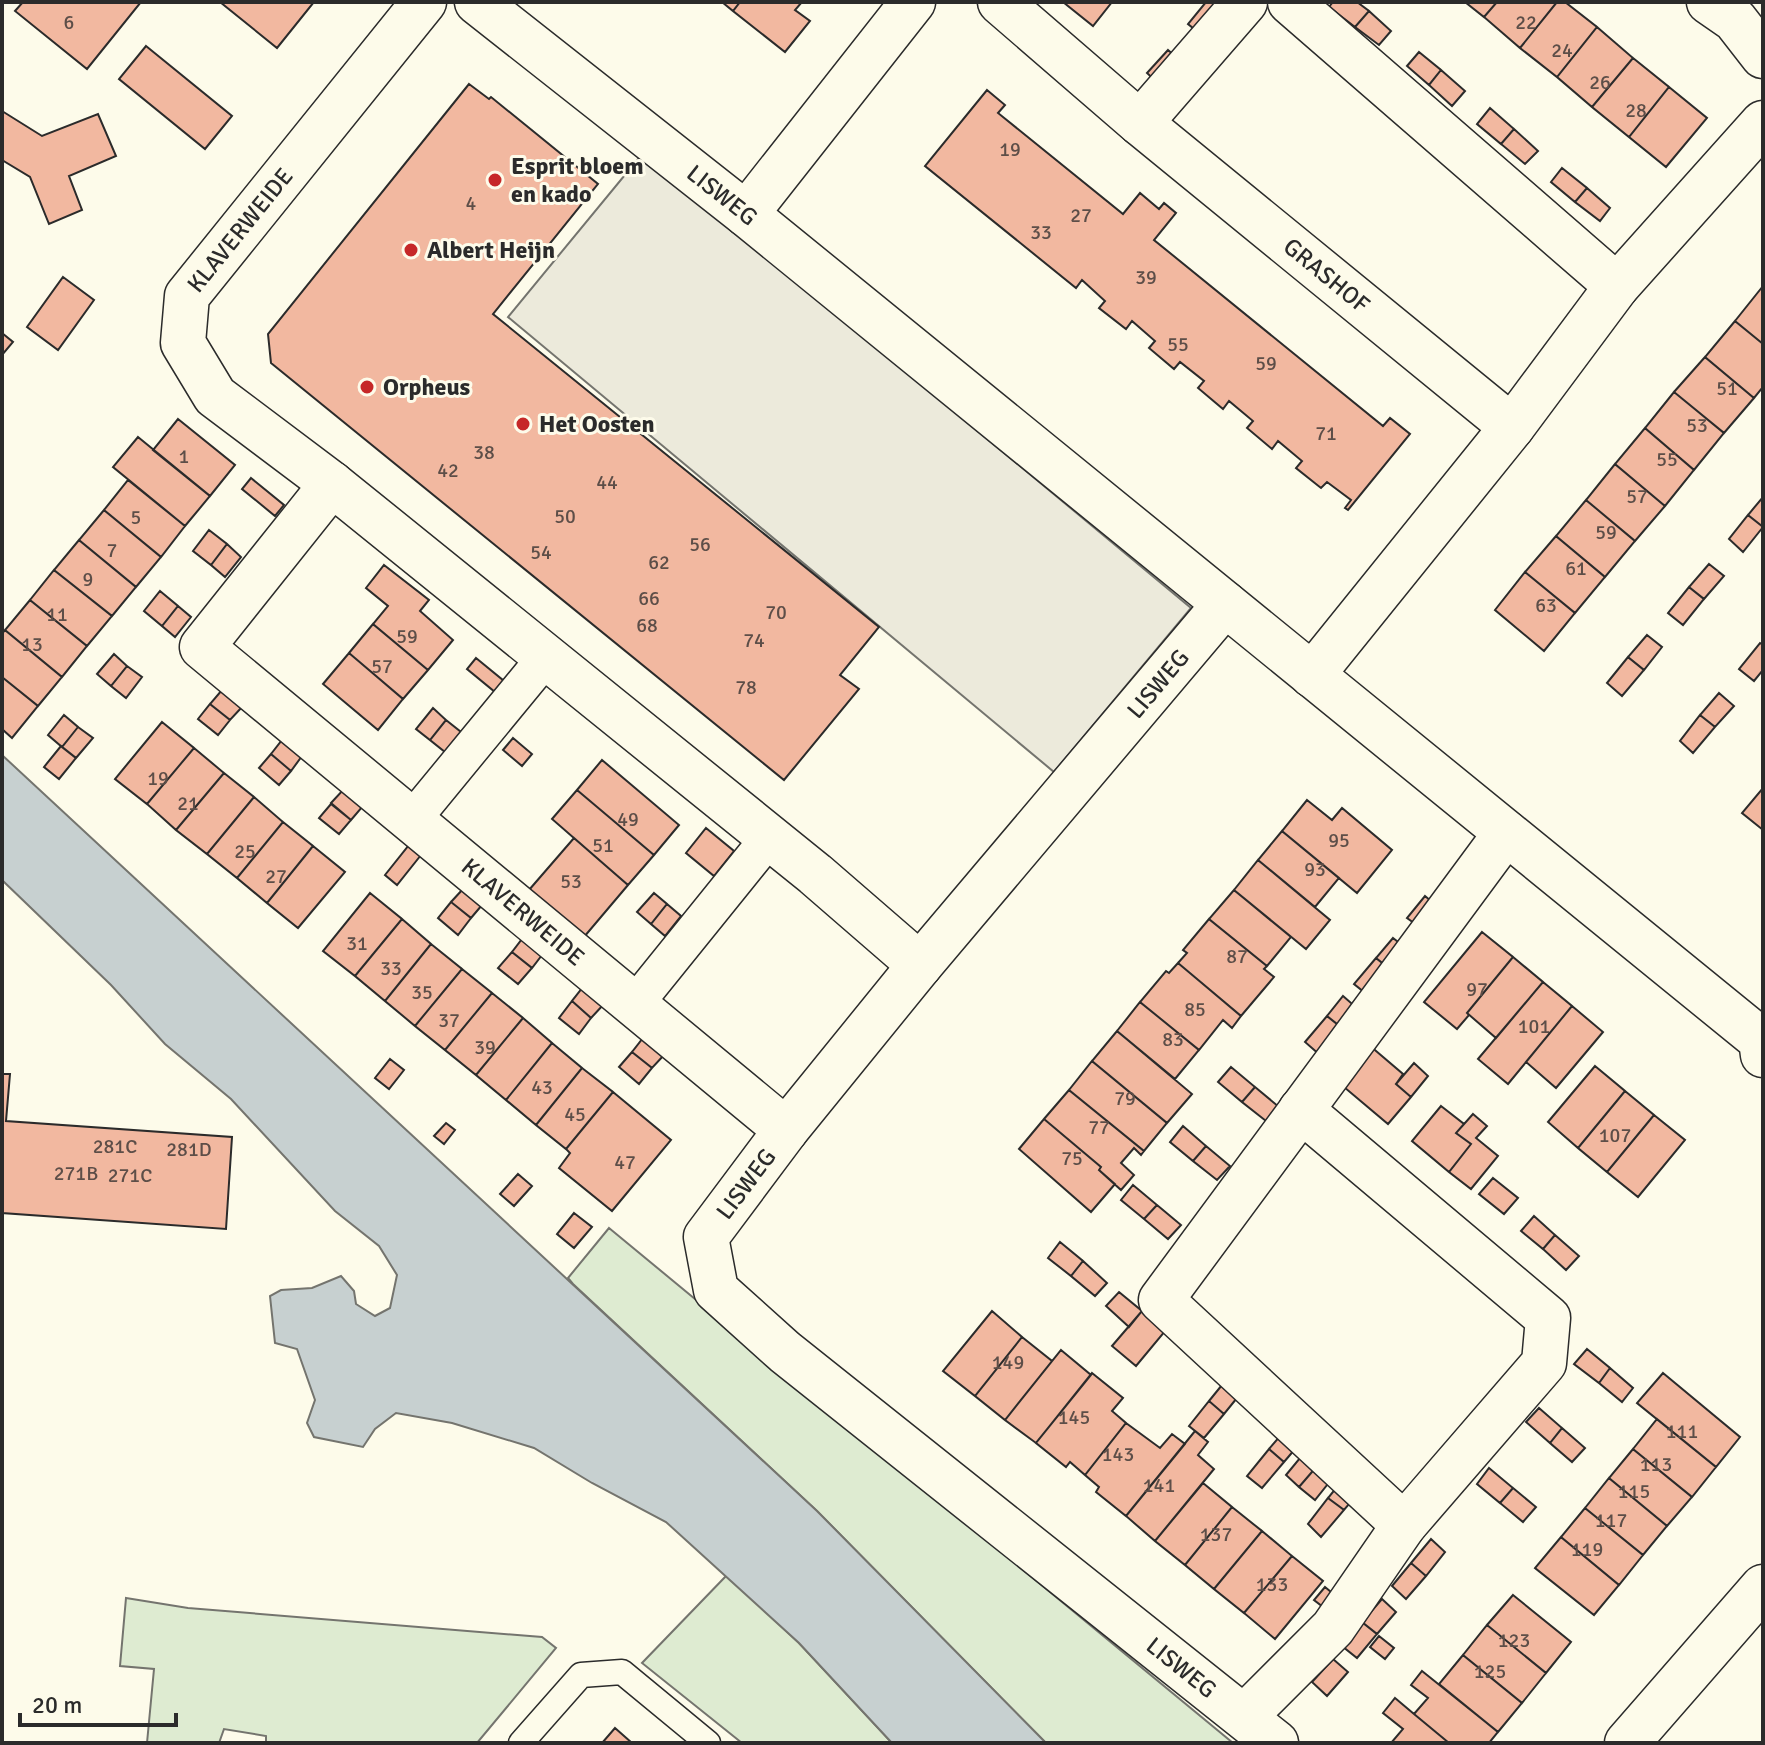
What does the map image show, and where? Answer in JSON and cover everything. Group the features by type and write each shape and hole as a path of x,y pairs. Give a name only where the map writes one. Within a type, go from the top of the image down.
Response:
{"street":[{"name":"KLAVERWEIDE","path":"424,2 187,296 183,343 215,396 332,484 769,838 920,965"},
{"name":"LISWEG","path":"477,2 746,214 1762,1044"},
{"path":"746,214 913,2"},
{"name":"GRASHOF","path":"1000,2 1140,123 1512,427"},
{"path":"1140,123 1245,2"},
{"path":"1290,2 1617,286"},
{"path":"1731,8 1763,56"},
{"path":"1312,675 1512,427 1617,286 1763,123"},
{"name":"KLAVERWEIDE","path":"332,484 202,647 786,1130"},
{"name":"LISWEG","path":"1225,604 920,965 786,1130 706,1237 716,1290 795,1361 1261,1730 1404,1525 1544,1363 1548,1318 1301,1110"},
{"path":"412,820 546,657"},
{"path":"1404,1525 1161,1300 1506,833"},
{"path":"635,1004 769,838"},
{"path":"1627,1743 1763,1587"}],"lane":[{"path":"521,1743 581,1675 622,1672 708,1743"}],"green space":[{"path":"609,1228 1233,1743 1046,1743 817,1511 573,1284 568,1278"},
{"path":"727,1575 799,1643 892,1743 742,1743 642,1663"},
{"path":"126,1598 188,1608 542,1637 556,1648 477,1743 266,1743 266,1736 224,1729 219,1743 147,1743 154,1669 120,1666"}],"shaded area":[{"path":"643,153 1191,608 1054,772 508,317"},
{"path":"2,755 817,1511 1046,1743 892,1743 799,1643 666,1522 534,1448 452,1423 396,1413 375,1429 363,1447 314,1437 307,1423 315,1400 297,1349 275,1343 270,1296 281,1290 312,1288 341,1276 354,1291 356,1304 375,1316 390,1308 397,1275 379,1246 335,1211 231,1099 165,1044 111,985 2,880"}],"building":[{"path":"23,2 141,2 87,69 15,11"},
{"path":"220,2 314,2 277,48"},
{"path":"722,2 740,2 733,11"},
{"path":"740,2 802,2 795,10 810,21 785,52 733,11"},
{"path":"1063,2 1112,2 1093,26"},
{"path":"1206,2 1213,2 1224,11 1203,36 1188,24"},
{"path":"1333,2 1357,2 1369,11 1355,27 1329,7"},
{"path":"1465,2 1497,2 1484,17"},
{"path":"1497,2 1557,2 1520,48 1484,17"},
{"path":"1557,2 1565,2 1597,27 1557,77 1520,48"},
{"path":"1369,11 1391,31 1379,45 1355,27"},
{"path":"1597,27 1633,58 1592,107 1557,77"},
{"path":"146,46 232,116 205,149 119,79"},
{"path":"1168,50 1183,63 1161,86 1147,73"},
{"path":"1419,52 1441,70 1429,85 1407,66"},
{"path":"1633,58 1669,87 1629,137 1592,107"},
{"path":"1441,70 1465,91 1452,106 1429,85"},
{"path":"469,84 489,99 491,97 598,184 493,314 879,627 840,675 859,689 784,780 271,363 268,334"},
{"path":"1669,87 1707,118 1666,167 1629,137"},
{"path":"987,90 1005,105 998,113 1123,214 1140,193 1159,209 1164,203 1176,213 1154,240 1383,426 1390,418 1410,434 1348,510 1345,508 1351,500 1327,482 1321,488 1296,468 1302,461 1278,441 1272,449 1247,428 1253,421 1229,401 1223,409 1198,388 1204,381 1180,362 1174,369 1149,348 1155,341 1132,321 1126,329 1099,308 1105,301 1082,280 1076,288 925,166"},
{"path":"1490,108 1514,129 1501,144 1477,124"},
{"path":"2,111 42,136 98,114 116,156 69,176 82,210 49,224 30,177 2,160"},
{"path":"1514,129 1538,151 1525,164 1501,144"},
{"path":"1562,168 1587,188 1575,202 1551,182"},
{"path":"1587,188 1610,208 1600,221 1575,202"},
{"path":"63,277 94,300 58,350 27,327"},
{"path":"1763,286 1763,344 1735,321"},
{"path":"1735,321 1763,344 1763,387 1754,398 1705,357"},
{"path":"2,333 13,342 2,355"},
{"path":"1705,357 1754,398 1724,433 1674,392"},
{"path":"1674,392 1724,433 1694,470 1645,428"},
{"path":"178,419 235,465 210,496 153,450"},
{"path":"1645,428 1694,470 1665,506 1615,464"},
{"path":"138,437 210,496 185,526 113,467"},
{"path":"1615,464 1665,506 1635,541 1586,500"},
{"path":"251,478 284,505 275,516 242,489"},
{"path":"128,480 185,526 161,557 104,510"},
{"path":"1763,497 1763,527 1748,515"},
{"path":"1586,500 1635,541 1605,577 1556,536"},
{"path":"104,510 161,557 136,587 79,540"},
{"path":"1748,515 1763,527 1743,552 1729,539"},
{"path":"209,530 227,544 211,565 193,551"},
{"path":"1556,536 1605,577 1575,613 1525,572"},
{"path":"79,540 136,587 112,616 54,570"},
{"path":"227,544 241,557 225,577 211,565"},
{"path":"1709,564 1724,576 1704,599 1689,587"},
{"path":"384,565 429,600 420,611 453,640 428,670 373,624 388,606 366,588"},
{"path":"54,570 112,616 87,646 30,600"},
{"path":"1525,572 1575,613 1544,651 1495,610"},
{"path":"1689,587 1704,599 1683,625 1668,613"},
{"path":"160,591 178,606 162,626 144,611"},
{"path":"30,600 87,646 62,677 5,630"},
{"path":"178,606 191,617 175,637 162,626"},
{"path":"373,624 428,670 403,699 349,653"},
{"path":"5,630 62,677 38,706 2,677 2,634"},
{"path":"1647,635 1662,647 1644,670 1628,657"},
{"path":"1760,643 1763,645 1763,670 1754,681 1739,669"},
{"path":"349,653 403,699 378,730 323,684"},
{"path":"114,654 127,666 111,686 97,674"},
{"path":"1628,657 1644,670 1622,696 1607,683"},
{"path":"476,658 504,681 495,692 467,669"},
{"path":"127,666 142,677 126,698 111,686"},
{"path":"2,677 38,706 12,738 2,729"},
{"path":"222,690 242,707 230,720 210,704"},
{"path":"1719,693 1734,706 1715,727 1700,715"},
{"path":"210,704 230,720 218,735 198,719"},
{"path":"433,708 446,720 430,740 416,729"},
{"path":"64,715 78,727 62,747 48,735"},
{"path":"1700,715 1715,727 1693,753 1680,741"},
{"path":"446,720 461,732 445,752 430,740"},
{"path":"162,722 194,748 147,804 115,779"},
{"path":"78,727 93,738 76,758 62,747"},
{"path":"513,738 532,754 522,766 503,750"},
{"path":"282,740 302,756 291,771 271,754"},
{"path":"61,746 76,758 59,779 44,767"},
{"path":"194,748 224,773 176,830 147,804"},
{"path":"271,754 291,771 279,785 259,768"},
{"path":"602,760 679,825 654,855 577,790"},
{"path":"224,773 254,797 207,854 176,830"},
{"path":"1763,788 1763,830 1742,813"},
{"path":"343,790 363,806 351,820 331,803"},
{"path":"577,790 654,855 628,885 552,819"},
{"path":"254,797 283,822 237,878 207,854"},
{"path":"1307,800 1332,820 1342,808 1392,850 1357,893 1282,831"},
{"path":"331,804 351,820 339,834 319,818"},
{"path":"283,822 313,846 267,903 237,878"},
{"path":"706,828 734,851 714,876 686,853"},
{"path":"1282,831 1339,878 1315,907 1258,860"},
{"path":"574,838 628,885 584,937 529,890"},
{"path":"409,845 421,855 397,885 385,875"},
{"path":"313,846 345,872 298,928 267,903"},
{"path":"1258,860 1330,920 1306,949 1234,890"},
{"path":"463,889 482,905 471,918 451,902"},
{"path":"1234,890 1291,937 1267,966 1209,919"},
{"path":"370,893 402,919 355,976 323,951"},
{"path":"654,893 667,904 651,924 637,912"},
{"path":"1425,896 1438,907 1421,928 1407,918"},
{"path":"451,902 471,918 458,935 438,918"},
{"path":"667,904 681,916 665,936 651,924"},
{"path":"402,919 431,944 385,1001 355,976"},
{"path":"1209,919 1267,966 1264,969 1274,977 1241,1016 1178,963 1187,953 1183,950"},
{"path":"1482,932 1513,957 1457,1029 1424,1002"},
{"path":"1393,938 1407,949 1390,969 1376,958"},
{"path":"522,939 542,955 532,968 512,952"},
{"path":"431,944 462,969 415,1026 385,1001"},
{"path":"512,952 532,968 518,984 498,968"},
{"path":"1513,957 1543,982 1496,1038 1467,1013"},
{"path":"1376,958 1390,969 1369,996 1354,984"},
{"path":"1178,963 1241,1016 1232,1028 1223,1020 1199,1050 1140,1002 1166,971 1169,973"},
{"path":"462,969 492,993 445,1050 415,1026"},
{"path":"1543,982 1572,1006 1508,1084 1478,1059"},
{"path":"583,987 604,1004 591,1018 572,1001"},
{"path":"492,993 523,1018 476,1075 445,1050"},
{"path":"1343,996 1358,1009 1342,1028 1327,1016"},
{"path":"572,1001 591,1018 579,1034 559,1018"},
{"path":"1140,1002 1199,1050 1175,1079 1117,1031"},
{"path":"1572,1006 1603,1032 1556,1088 1526,1062"},
{"path":"1327,1016 1342,1028 1320,1055 1305,1042"},
{"path":"523,1018 552,1043 506,1100 476,1075"},
{"path":"1117,1031 1192,1094 1167,1123 1092,1061"},
{"path":"643,1038 664,1055 652,1068 632,1052"},
{"path":"552,1043 582,1068 536,1125 506,1100"},
{"path":"1369,1045 1403,1074 1396,1084 1411,1097 1388,1124 1338,1082"},
{"path":"632,1052 652,1068 639,1084 619,1067"},
{"path":"390,1059 404,1070 389,1089 375,1078"},
{"path":"1092,1061 1167,1123 1144,1151 1069,1090"},
{"path":"1414,1063 1428,1076 1411,1097 1396,1084"},
{"path":"1595,1066 1625,1091 1578,1148 1548,1122"},
{"path":"1231,1067 1255,1087 1242,1102 1218,1082"},
{"path":"582,1068 613,1092 566,1149 536,1125"},
{"path":"2,1074 10,1074 6,1121 232,1137 226,1229 2,1213"},
{"path":"1255,1087 1279,1107 1266,1121 1242,1102"},
{"path":"1069,1090 1144,1151 1141,1155 1134,1148 1121,1163 1134,1175 1121,1190 1099,1170 1101,1167 1044,1119"},
{"path":"1625,1091 1654,1115 1607,1172 1578,1148"},
{"path":"613,1092 671,1140 612,1211 559,1168 570,1153 566,1149"},
{"path":"1441,1106 1464,1124 1456,1133 1471,1144 1449,1172 1412,1141"},
{"path":"1473,1114 1487,1126 1476,1138 1498,1156 1471,1189 1449,1172 1471,1144 1456,1133"},
{"path":"1654,1115 1685,1140 1638,1197 1607,1172"},
{"path":"1044,1119 1101,1167 1099,1170 1115,1184 1091,1212 1019,1149"},
{"path":"446,1123 455,1130 444,1144 434,1136"},
{"path":"1183,1126 1206,1146 1193,1161 1170,1142"},
{"path":"1206,1146 1230,1166 1217,1180 1193,1161"},
{"path":"518,1174 532,1186 514,1206 500,1194"},
{"path":"1493,1178 1518,1198 1504,1214 1479,1194"},
{"path":"1133,1185 1157,1205 1144,1219 1121,1200"},
{"path":"1157,1205 1181,1225 1168,1239 1144,1219"},
{"path":"574,1213 592,1227 574,1248 557,1234"},
{"path":"1534,1216 1555,1235 1543,1249 1521,1231"},
{"path":"1555,1235 1579,1256 1566,1270 1543,1249"},
{"path":"1060,1242 1083,1261 1071,1276 1048,1258"},
{"path":"1083,1261 1107,1283 1095,1296 1071,1276"},
{"path":"1119,1292 1142,1311 1129,1327 1106,1306"},
{"path":"992,1311 1022,1337 975,1396 943,1371"},
{"path":"1142,1311 1166,1330 1136,1366 1112,1346"},
{"path":"1022,1337 1052,1361 1005,1420 975,1396"},
{"path":"1587,1349 1610,1368 1599,1383 1574,1364"},
{"path":"1061,1350 1091,1375 1036,1443 1005,1420"},
{"path":"1610,1368 1633,1388 1622,1402 1599,1383"},
{"path":"1092,1373 1123,1398 1112,1411 1126,1423 1085,1475 1070,1462 1066,1467 1036,1443"},
{"path":"1663,1373 1740,1437 1716,1467 1637,1403"},
{"path":"1226,1380 1241,1393 1224,1414 1209,1401"},
{"path":"1209,1401 1224,1414 1204,1438 1189,1426"},
{"path":"1539,1408 1562,1428 1550,1443 1526,1422"},
{"path":"1657,1419 1716,1467 1692,1497 1633,1449"},
{"path":"1126,1423 1160,1448 1172,1434 1185,1444 1126,1516 1096,1492 1099,1487 1085,1475"},
{"path":"1287,1428 1301,1442 1284,1462 1269,1449"},
{"path":"1562,1428 1585,1448 1572,1462 1550,1443"},
{"path":"1195,1431 1208,1442 1198,1455 1214,1469 1155,1541 1126,1516"},
{"path":"1309,1447 1324,1458 1299,1487 1286,1475"},
{"path":"1269,1449 1284,1462 1262,1488 1247,1476"},
{"path":"1633,1449 1692,1497 1667,1526 1609,1478"},
{"path":"1324,1458 1339,1470 1315,1500 1299,1487"},
{"path":"1489,1468 1513,1488 1500,1503 1477,1484"},
{"path":"1345,1477 1361,1490 1344,1510 1328,1498"},
{"path":"1609,1478 1667,1526 1643,1555 1585,1508"},
{"path":"1203,1483 1232,1507 1185,1565 1155,1541"},
{"path":"1513,1488 1536,1507 1523,1522 1500,1503"},
{"path":"1328,1498 1344,1510 1321,1537 1308,1524"},
{"path":"1232,1507 1262,1531 1214,1589 1185,1565"},
{"path":"1585,1508 1643,1555 1619,1585 1561,1537"},
{"path":"1262,1531 1292,1556 1244,1613 1214,1589"},
{"path":"1561,1537 1619,1585 1594,1615 1535,1568"},
{"path":"1431,1539 1445,1552 1426,1576 1411,1563"},
{"path":"1292,1556 1323,1581 1275,1639 1244,1613"},
{"path":"1411,1563 1426,1576 1406,1599 1392,1586"},
{"path":"1325,1587 1337,1597 1327,1610 1314,1600"},
{"path":"1513,1595 1571,1642 1546,1673 1487,1625"},
{"path":"1382,1599 1396,1612 1377,1634 1362,1622"},
{"path":"1362,1622 1377,1634 1357,1658 1342,1646"},
{"path":"1487,1625 1546,1673 1522,1703 1463,1655"},
{"path":"1379,1636 1394,1648 1385,1659 1370,1647"},
{"path":"1463,1655 1522,1703 1498,1732 1439,1684"},
{"path":"1333,1659 1348,1672 1327,1696 1312,1682"},
{"path":"1422,1671 1498,1732 1489,1743 1449,1743 1414,1714 1428,1698 1411,1685"},
{"path":"1395,1698 1449,1743 1391,1743 1403,1729 1383,1713"},
{"path":"615,1728 632,1743 602,1743"}],"place":[{"name":"Esprit bloem en kado","path":"495,180"},
{"name":"Albert Heijn","path":"411,250"},
{"name":"Orpheus","path":"367,387"},
{"name":"Het Oosten","path":"523,424"}]}
